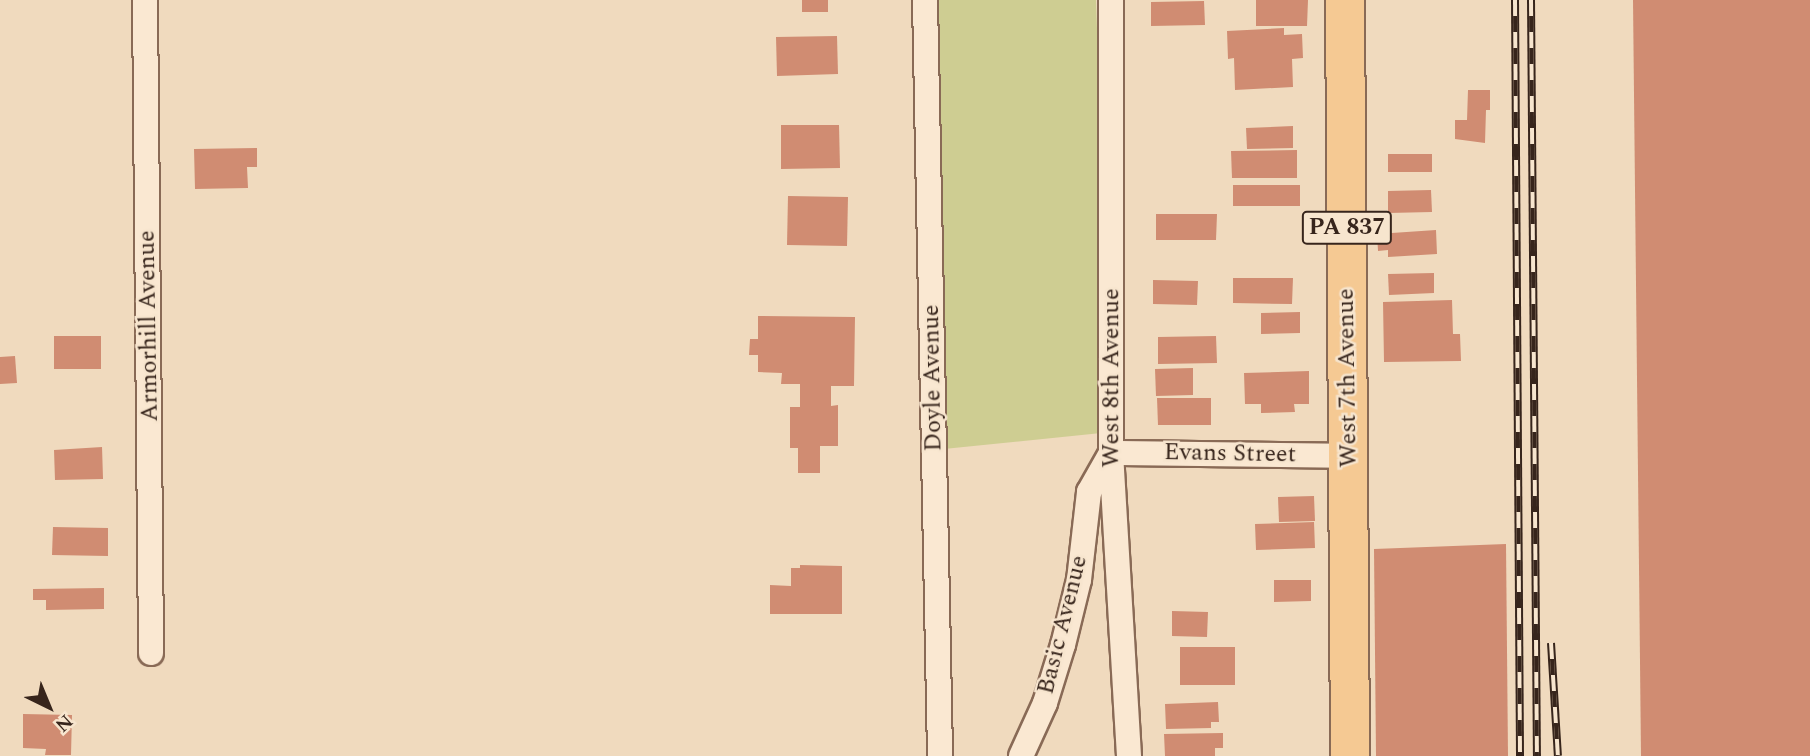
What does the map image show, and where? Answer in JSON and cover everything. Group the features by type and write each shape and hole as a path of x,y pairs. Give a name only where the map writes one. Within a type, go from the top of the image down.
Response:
{"main road":[{"name":"West 7th Avenue","path":"1345,0 1350,756"}],"street":[{"name":"Armorhill Avenue","path":"145,0 151,653"},
{"name":"Doyle Avenue","path":"925,0 940,756"},
{"name":"West 8th Avenue","path":"1111,0 1111,453 1129,756"},
{"name":"Evans Street","path":"1111,453 1349,456"},
{"name":"Basic Avenue","path":"1021,756 1045,703 1063,645 1079,580 1089,492 1111,453"}],"shaded area":[{"path":"924,0 1096,0 1111,432 934,450"}],"building":[{"path":"802,0 828,0 828,12 802,12"},
{"path":"1256,0 1308,0 1307,26 1256,26"},
{"path":"1633,0 1810,0 1810,756 1641,756"},
{"path":"1204,1 1205,25 1151,26 1151,2"},
{"path":"1284,28 1284,35 1302,34 1303,58 1292,59 1293,87 1235,90 1234,58 1228,59 1227,31"},
{"path":"837,36 838,74 777,76 776,37"},
{"path":"1468,90 1490,90 1490,110 1486,110 1485,143 1455,139 1455,120 1467,120"},
{"path":"781,125 839,125 840,168 781,169"},
{"path":"1293,126 1293,148 1247,149 1246,128"},
{"path":"257,148 257,167 247,167 248,188 195,189 194,149"},
{"path":"1297,150 1297,178 1232,178 1231,151"},
{"path":"1388,154 1432,154 1432,172 1388,172"},
{"path":"1233,185 1300,185 1300,206 1233,206"},
{"path":"1431,190 1432,212 1388,213 1388,191"},
{"path":"788,196 848,197 847,246 787,245"},
{"path":"1156,214 1217,214 1216,240 1156,240"},
{"path":"1436,230 1437,254 1388,257 1388,250 1378,251 1377,234"},
{"path":"1434,273 1434,293 1389,295 1388,274"},
{"path":"1233,278 1293,278 1292,304 1233,303"},
{"path":"1153,280 1198,281 1197,305 1153,304"},
{"path":"1452,300 1453,334 1460,334 1461,361 1384,362 1383,302"},
{"path":"1300,312 1300,333 1261,334 1261,313"},
{"path":"758,316 855,317 854,386 831,386 831,406 838,405 838,446 820,446 820,473 798,473 798,448 790,448 790,407 800,407 800,384 781,384 782,373 758,372 758,355 749,355 750,339 758,339"},
{"path":"54,336 101,336 101,369 54,369"},
{"path":"1216,336 1217,363 1158,364 1158,337"},
{"path":"15,356 17,383 0,384 0,357"},
{"path":"1193,368 1193,395 1156,396 1155,369"},
{"path":"1309,371 1309,404 1294,404 1295,412 1261,413 1261,404 1245,404 1244,373"},
{"path":"1157,398 1211,398 1211,425 1158,425"},
{"path":"102,447 103,479 55,480 54,450"},
{"path":"1314,496 1315,521 1279,522 1278,497"},
{"path":"1314,522 1315,548 1256,550 1255,524"},
{"path":"53,527 108,528 108,556 52,555"},
{"path":"1506,544 1508,756 1376,756 1374,549"},
{"path":"800,565 842,566 842,614 770,614 770,585 791,586 791,568 800,568"},
{"path":"1274,580 1311,580 1311,601 1274,602"},
{"path":"104,588 104,609 46,610 46,600 33,600 33,589"},
{"path":"1172,611 1208,612 1207,637 1172,636"},
{"path":"1180,647 1235,647 1235,685 1180,685"},
{"path":"1218,702 1219,722 1211,722 1211,728 1166,729 1165,704"},
{"path":"23,714 72,715 71,755 45,755 46,749 23,748"},
{"path":"1223,733 1223,748 1215,748 1215,756 1165,756 1164,734"}],"railway":[{"path":"1515,0 1520,756"},
{"path":"1531,0 1537,756"},
{"path":"1551,643 1558,756"}]}
